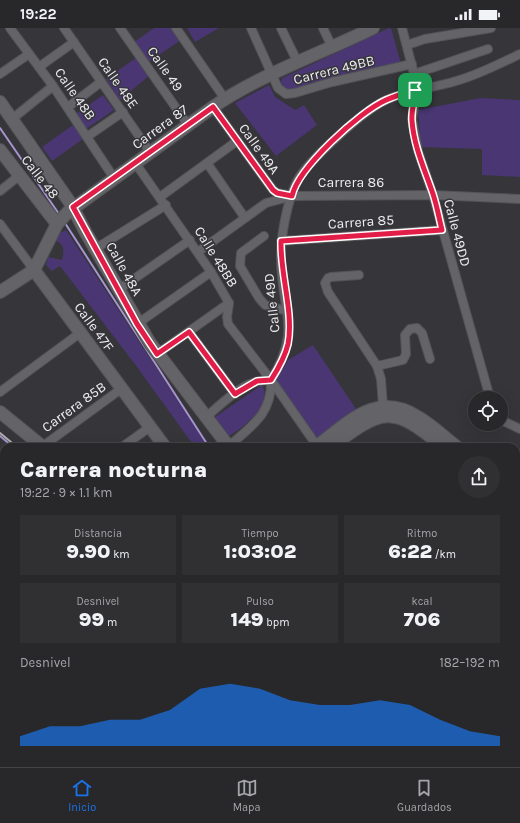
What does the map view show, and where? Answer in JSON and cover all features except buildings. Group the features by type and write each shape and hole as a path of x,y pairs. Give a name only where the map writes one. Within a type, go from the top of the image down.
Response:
{"street":[{"name":"Calle 48B","path":"10,28 54,86 114,178"},
{"name":"Calle 48E","path":"64,28 150,152"},
{"name":"Calle 49","path":"120,28 188,125"},
{"path":"176,28 225,99"},
{"name":"Carrera 49BB","path":"251,28 281,91 291,94 412,64"},
{"path":"281,28 298,63"},
{"path":"323,28 332,47"},
{"name":"Carrera 87","path":"34,270 64,216 213,107 225,99 273,75 373,28"},
{"name":"Calle 49DD","path":"402,28 408,45 414,74 415,103 412,119 418,151 434,195 442,230 488,391"},
{"path":"408,45 425,39 490,28"},
{"path":"39,67 74,42"},
{"path":"414,74 488,49"},
{"path":"0,74 29,54"},
{"name":"Calle 49D","path":"271,380 287,348 289,330 281,262 281,241 295,186 303,172 343,131 385,100 415,90 474,76 520,54"},
{"path":"68,107 101,82"},
{"path":"12,119 54,86"},
{"name":"Calle 48A","path":"0,102 12,119 64,216 95,249 137,324 157,354 226,443"},
{"name":"Calle 49A","path":"213,107 273,190 277,193 292,196"},
{"path":"88,136 123,112"},
{"path":"160,197 237,142"},
{"name":"Calle 48","path":"0,150 20,175 64,216"},
{"path":"206,163 245,218"},
{"name":"Calle 48BB","path":"136,164 212,272 229,303 228,324 271,380 314,443"},
{"path":"0,191 20,175"},
{"name":"Carrera 86","path":"198,252 268,202 292,196 434,195 520,199"},
{"path":"95,249 166,205"},
{"name":"Calle 47F","path":"0,224 162,443"},
{"name":"Carrera 85","path":"281,241 442,230"},
{"path":"264,236 241,253 240,266 259,298 265,305 287,311"},
{"path":"118,290 190,240"},
{"path":"0,292 34,270"},
{"path":"137,324 212,272"},
{"path":"359,274 331,277 328,278 326,283 328,292 377,366 382,379 382,406"},
{"path":"157,354 229,303"},
{"path":"377,366 403,360 406,354 405,335 412,328 417,328 422,333 430,359"},
{"path":"189,332 235,394"},
{"path":"0,392 80,333"},
{"path":"206,417 235,394 257,381 271,380 270,398 265,410 255,423 233,443"},
{"name":"Carrera 85B","path":"48,443 121,389"},
{"path":"320,443 360,414 372,408 382,406 403,409 423,420 452,443"},
{"path":"0,412 38,443"},
{"path":"337,443 364,424 377,418 387,416 404,418 433,443"},
{"path":"508,423 520,429"},
{"path":"128,443 150,427"}],"shaded area":[{"path":"154,28 172,28 181,40 147,63 133,43"},
{"path":"187,28 219,28 195,42"},
{"path":"391,28 401,64 289,91 283,88 281,83 282,78"},
{"path":"137,57 150,75 120,100 106,79"},
{"path":"269,85 275,97 295,110 304,105 317,125 276,156 235,103"},
{"path":"103,95 114,110 86,129 76,114"},
{"path":"480,98 520,100 520,177 482,175 482,149 421,147 418,110"},
{"path":"73,125 83,139 52,161 42,147"},
{"path":"66,230 205,443 192,443 189,439 137,367 60,266 52,271 46,265 48,257 62,260 63,248 61,244 55,240 57,234"},
{"path":"313,345 356,409 317,438 276,380 288,360"},
{"path":"262,385 265,393 264,401 260,409 240,429 226,438 213,422 215,417"}],"waterway":[{"path":"0,128 59,214"},
{"path":"65,223 206,443"},
{"path":"0,436 8,443"}],"railway":[{"path":"0,433 12,443"}],"route":[{"path":"415,90 415,103 412,119 414,133 418,151 434,195 442,230 281,241 281,262 289,330 288,343 284,357 271,380 260,380 249,384 235,394 189,332 157,354 137,324 86,234 73,207 136,164 150,152 213,107 273,190 277,193 292,196 295,186 303,172 343,131 385,100 415,90"}]}
